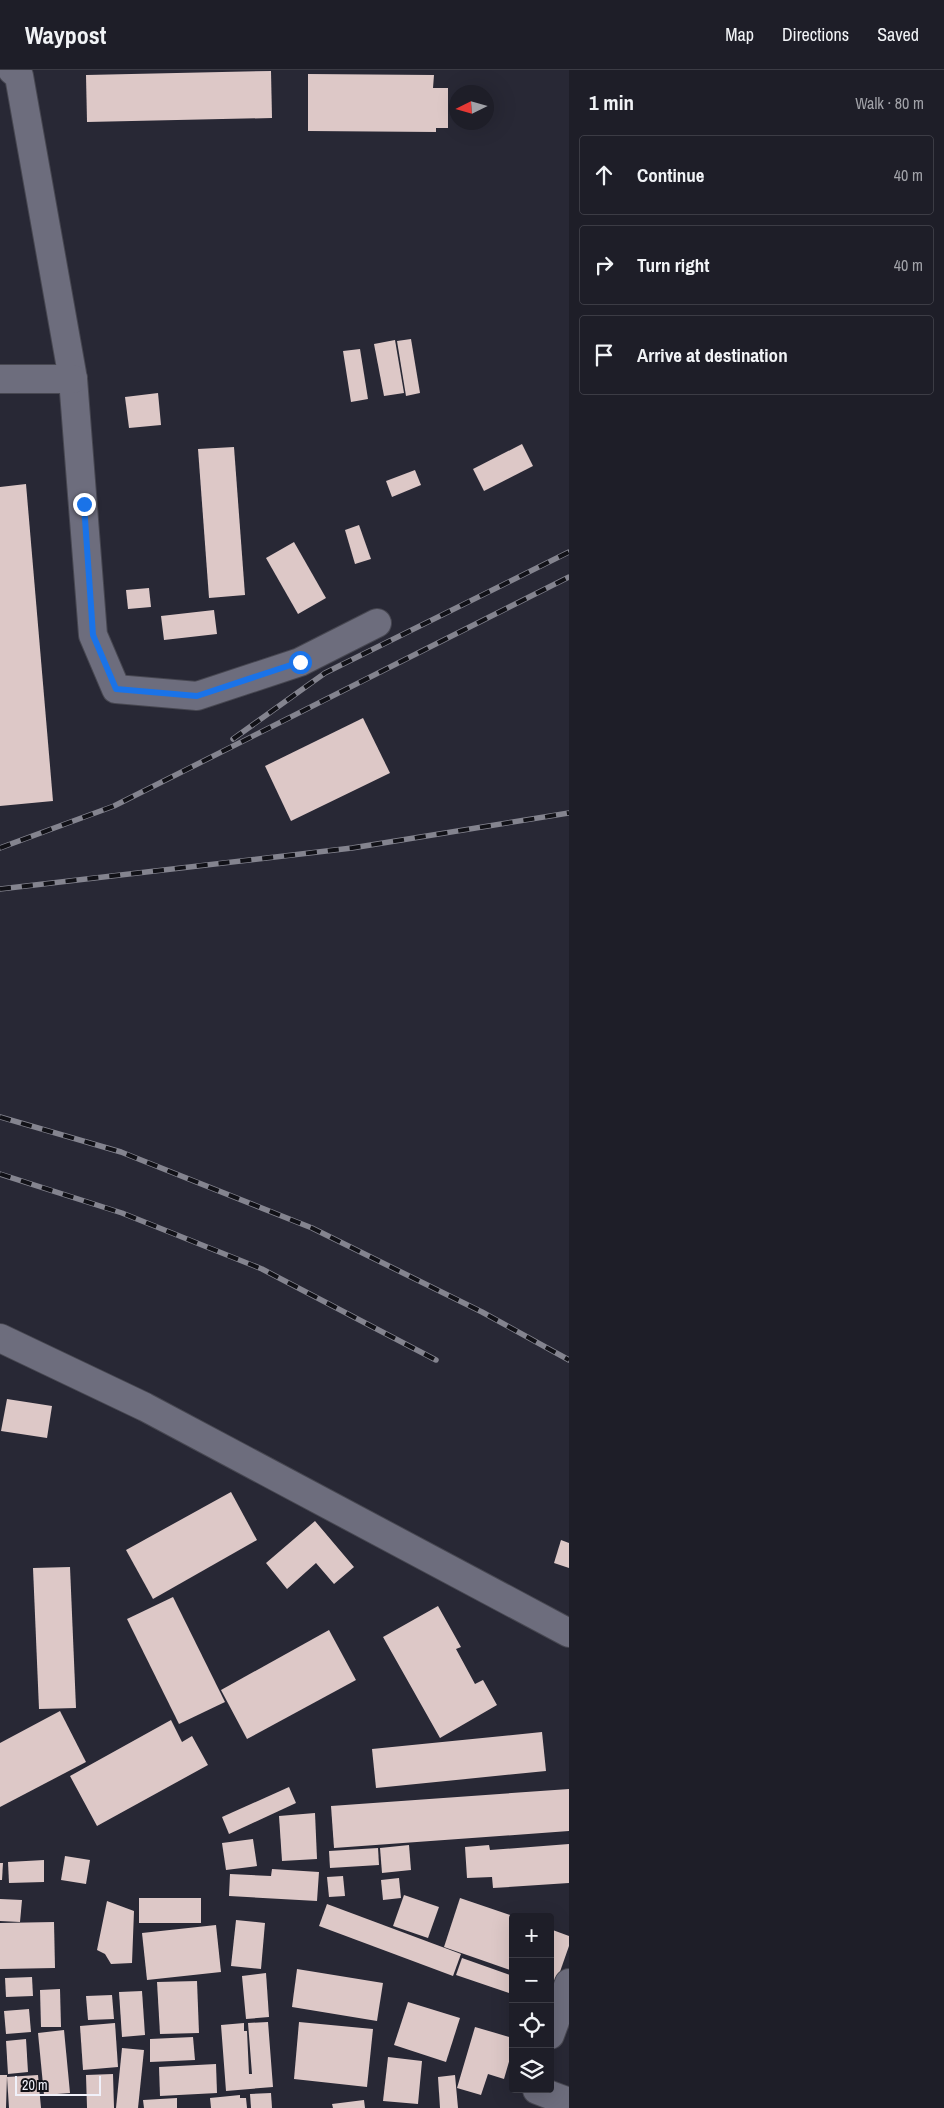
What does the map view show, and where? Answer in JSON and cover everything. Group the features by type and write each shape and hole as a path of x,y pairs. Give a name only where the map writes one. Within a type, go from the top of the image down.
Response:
{"street":[{"path":"12,70 19,76 73,379 93,635 116,689 197,696 300,662 377,623"},
{"path":"0,379 73,379"},
{"path":"0,1338 145,1407 569,1632"},
{"path":"554,2024 569,1983"},
{"path":"535,2096 569,2102"}],"building":[{"path":"271,71 272,118 87,122 86,75"},
{"path":"308,74 434,75 433,88 448,88 448,128 436,128 436,132 308,131"},
{"path":"411,339 420,393 406,396 397,341"},
{"path":"395,340 404,393 384,396 374,344"},
{"path":"360,349 368,399 351,402 343,351"},
{"path":"158,393 161,425 129,428 125,397"},
{"path":"522,444 533,466 484,491 473,469"},
{"path":"234,447 245,595 209,598 198,449"},
{"path":"415,470 421,485 392,497 386,481"},
{"path":"26,484 53,801 0,806 0,487"},
{"path":"359,525 371,559 355,564 345,530"},
{"path":"294,542 326,598 298,614 266,558"},
{"path":"149,588 151,607 128,609 126,590"},
{"path":"214,610 217,634 164,640 161,616"},
{"path":"363,718 390,773 291,821 265,766"},
{"path":"7,1399 52,1406 47,1438 1,1431"},
{"path":"231,1492 257,1540 153,1599 126,1550"},
{"path":"315,1521 354,1567 334,1584 316,1563 287,1589 266,1563"},
{"path":"561,1540 569,1543 569,1568 554,1563"},
{"path":"70,1567 76,1708 39,1709 33,1568"},
{"path":"173,1597 225,1702 179,1724 127,1619"},
{"path":"438,1606 461,1647 456,1649 475,1684 483,1680 497,1705 440,1738 383,1637"},
{"path":"329,1630 356,1680 247,1739 221,1690"},
{"path":"60,1711 86,1762 0,1807 0,1743"},
{"path":"171,1720 182,1742 192,1736 208,1765 97,1826 70,1776"},
{"path":"542,1732 546,1771 376,1788 372,1749"},
{"path":"289,1787 296,1803 229,1834 222,1817"},
{"path":"569,1789 569,1831 334,1848 331,1806"},
{"path":"315,1813 317,1859 282,1861 279,1816"},
{"path":"253,1839 257,1866 226,1870 222,1843"},
{"path":"569,1844 569,1883 493,1888 492,1877 467,1878 465,1847 489,1845 490,1850"},
{"path":"409,1845 411,1870 382,1873 380,1848"},
{"path":"378,1848 379,1865 330,1868 329,1851"},
{"path":"65,1856 90,1860 86,1884 61,1880"},
{"path":"44,1860 44,1882 9,1883 8,1862"},
{"path":"0,1863 3,1863 2,1880 0,1880"},
{"path":"272,1869 319,1872 317,1901 229,1896 230,1874 271,1876"},
{"path":"343,1876 345,1896 329,1897 327,1877"},
{"path":"399,1878 401,1898 383,1900 381,1880"},
{"path":"404,1895 439,1907 428,1938 393,1926"},
{"path":"139,1898 201,1898 201,1923 139,1923"},
{"path":"460,1898 509,1915 509,1970 444,1947"},
{"path":"0,1899 22,1900 20,1922 0,1921"},
{"path":"107,1901 134,1911 132,1963 111,1964 105,1954 97,1950"},
{"path":"327,1904 461,1954 453,1976 319,1926"},
{"path":"236,1920 265,1923 261,1969 231,1966"},
{"path":"54,1922 55,1968 0,1969 0,1923"},
{"path":"216,1925 221,1972 147,1980 142,1933"},
{"path":"554,1930 569,1936 569,1946 555,1986"},
{"path":"462,1958 509,1975 509,1993 456,1975"},
{"path":"297,1969 383,1983 377,2021 292,2007"},
{"path":"266,1973 269,2017 246,2019 242,1976"},
{"path":"32,1977 33,1996 6,1997 5,1978"},
{"path":"197,1981 199,2033 160,2034 157,1982"},
{"path":"60,1989 61,2027 41,2027 40,1990"},
{"path":"142,1991 145,2035 122,2037 119,1992"},
{"path":"112,1995 114,2019 88,2020 86,1996"},
{"path":"408,2002 460,2018 446,2062 394,2045"},
{"path":"29,2009 31,2032 6,2034 4,2011"},
{"path":"268,2022 273,2087 226,2091 221,2025 244,2023 244,2031 247,2031 249,2074 252,2074 248,2023"},
{"path":"299,2022 373,2029 367,2087 294,2079"},
{"path":"115,2023 118,2067 83,2070 80,2026"},
{"path":"475,2027 509,2037 509,2062 504,2079 488,2074 481,2095 457,2088"},
{"path":"64,2030 70,2093 44,2095 38,2033"},
{"path":"193,2037 195,2060 150,2062 150,2039"},
{"path":"26,2039 28,2072 8,2074 6,2041"},
{"path":"122,2048 144,2050 138,2108 116,2108"},
{"path":"388,2057 422,2061 418,2104 383,2101"},
{"path":"216,2064 217,2093 160,2096 159,2067"},
{"path":"113,2074 114,2108 87,2108 86,2075"},
{"path":"0,2075 7,2075 6,2108 0,2108"},
{"path":"38,2075 41,2108 9,2108 7,2077"},
{"path":"455,2075 458,2108 440,2108 438,2077"},
{"path":"271,2093 272,2108 251,2108 250,2094"},
{"path":"240,2095 240,2098 246,2098 247,2108 211,2108 210,2098"},
{"path":"177,2098 177,2108 144,2108 143,2100"},
{"path":"364,2100 365,2108 333,2108 332,2104"}],"railway":[{"path":"233,739 325,673 569,552"},
{"path":"0,848 114,806 569,577"},
{"path":"0,889 352,848 569,813"},
{"path":"0,1117 121,1152 312,1228 482,1312 569,1360"},
{"path":"0,1174 122,1213 262,1269 436,1360"}],"route":[{"path":"84,504 93,635 116,689 197,696 300,662"}]}
